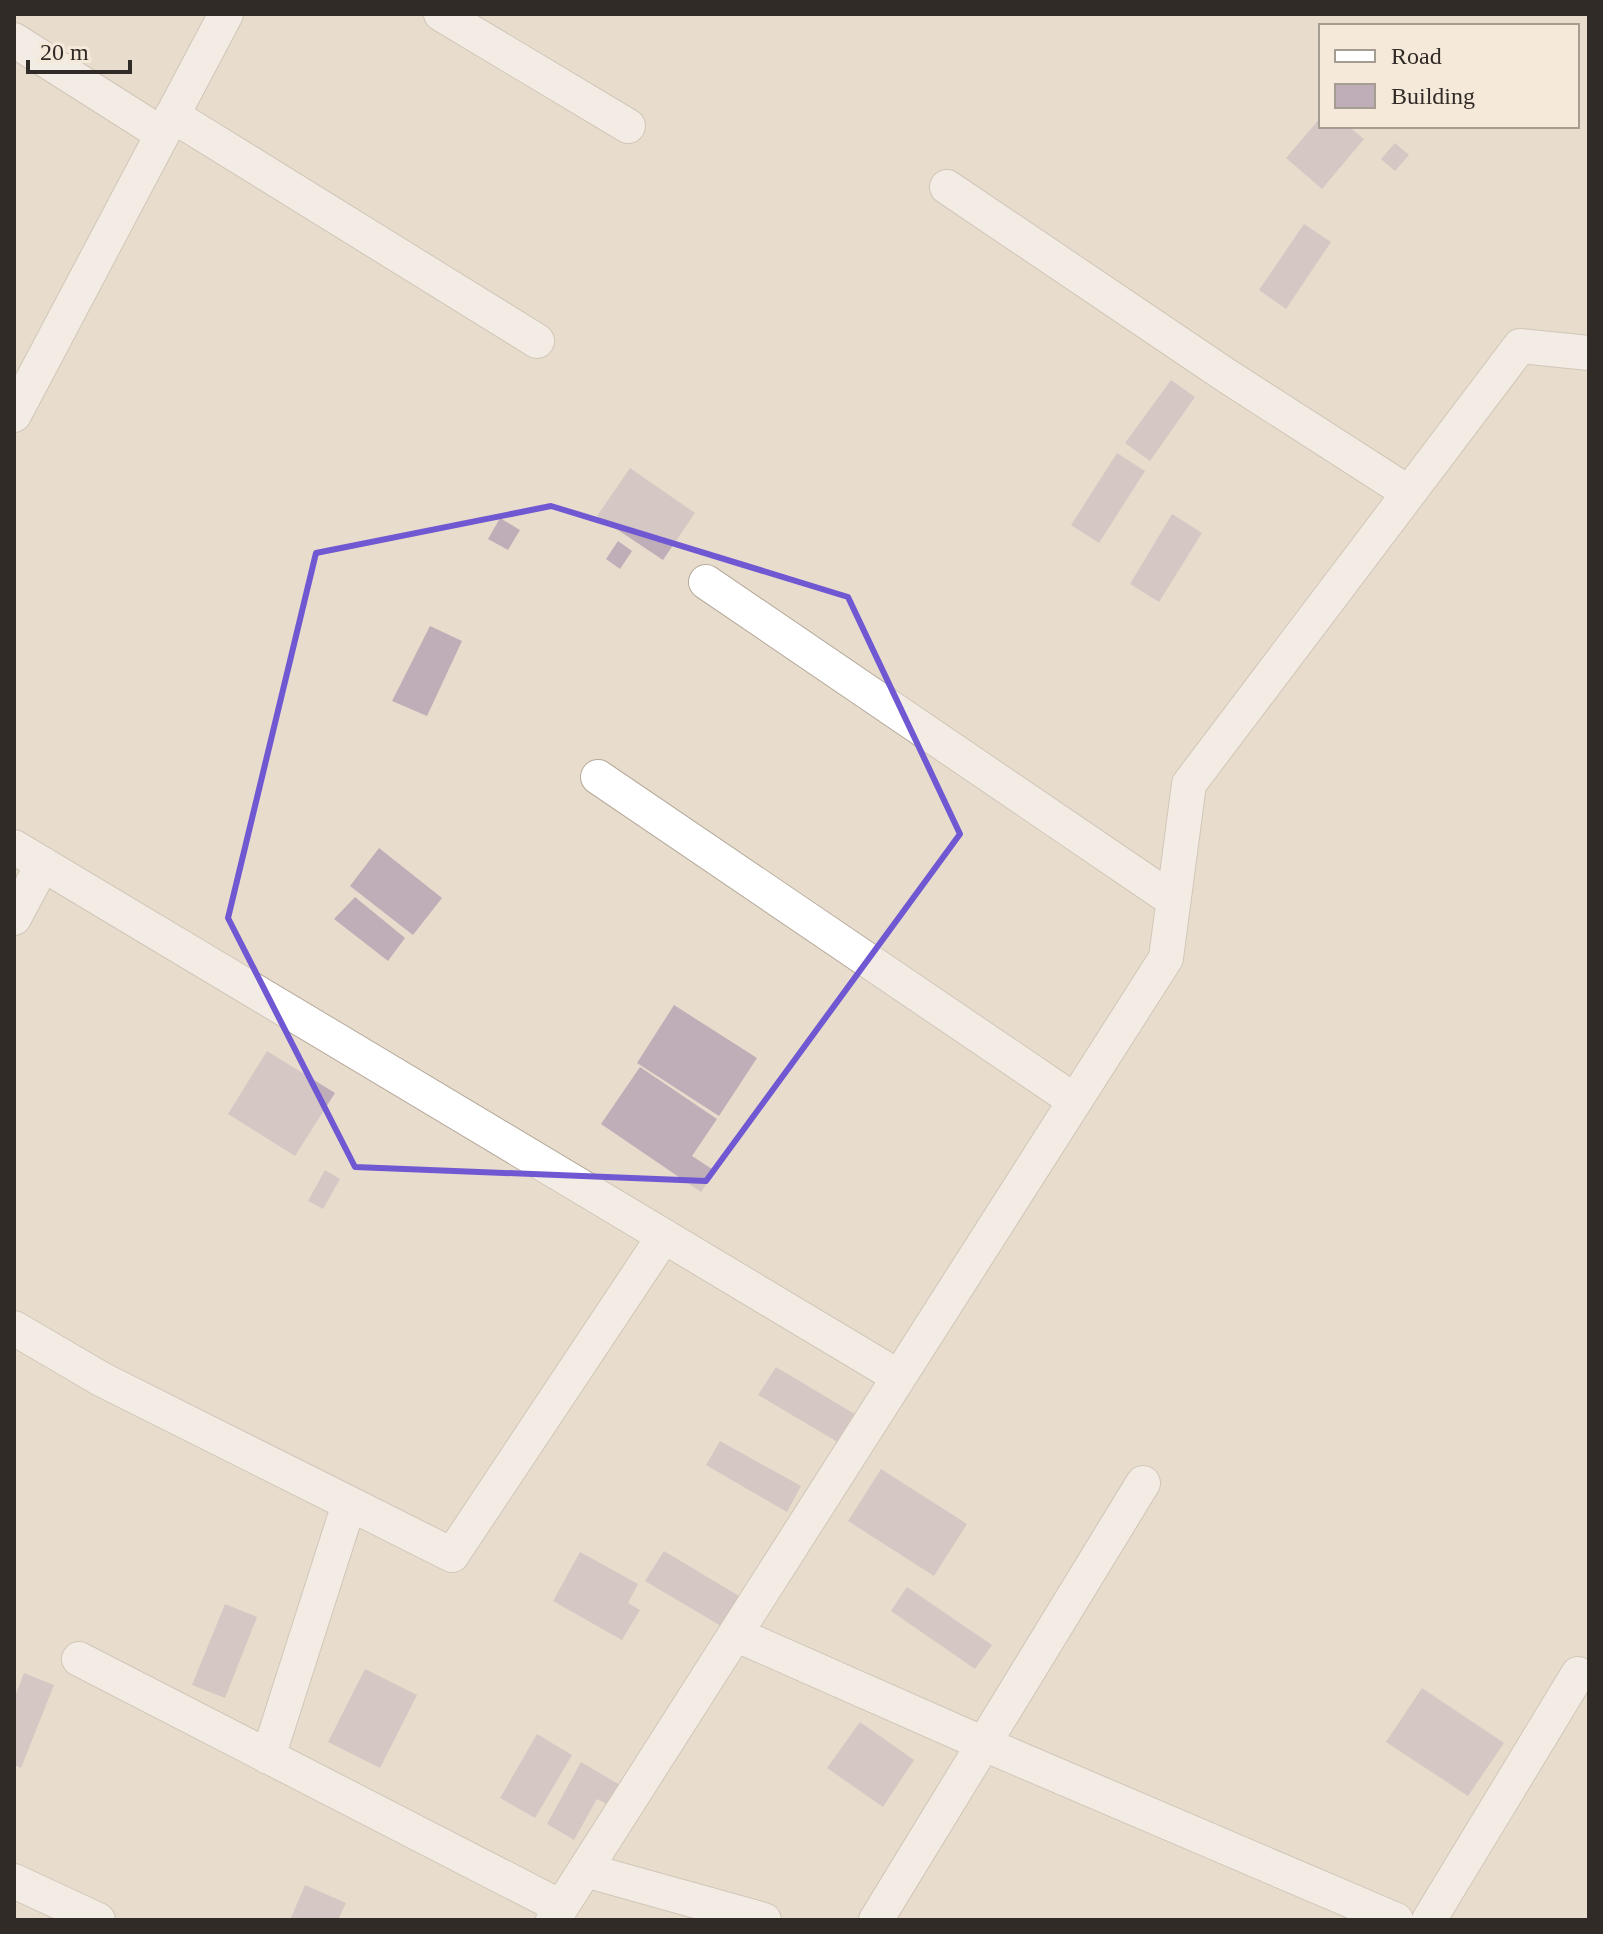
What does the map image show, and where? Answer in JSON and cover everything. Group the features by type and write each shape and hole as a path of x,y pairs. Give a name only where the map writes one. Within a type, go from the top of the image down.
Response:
{"street":[{"path":"14,415 226,14"},
{"path":"441,14 628,126"},
{"path":"14,40 167,124 537,341"},
{"path":"947,187 1227,376 1409,493"},
{"path":"79,1659 268,1757 557,1914 1166,958 1189,784 1520,346 1589,353"},
{"path":"706,582 1173,900"},
{"path":"598,777 1075,1101"},
{"path":"14,918 28,856 899,1377"},
{"path":"14,1328 101,1379 452,1555 664,1236"},
{"path":"876,1920 1143,1483"},
{"path":"268,1757 349,1504"},
{"path":"735,1634 1396,1920"},
{"path":"1429,1920 1578,1674"},
{"path":"585,1870 764,1920"},
{"path":"14,1881 98,1920"}],"highlighted area":[{"path":"551,506 848,597 960,834 706,1181 355,1167 228,918 316,553"}],"building":[{"path":"1319,119 1319,128 1350,128 1364,139 1322,189 1286,158"},
{"path":"1395,143 1409,155 1395,171 1381,159"},
{"path":"1304,224 1331,242 1286,309 1259,290"},
{"path":"1171,380 1195,397 1150,461 1125,443"},
{"path":"1117,453 1145,471 1099,543 1071,525"},
{"path":"630,468 695,513 663,560 597,516"},
{"path":"1172,514 1202,533 1159,602 1130,584"},
{"path":"500,518 520,530 508,550 488,539"},
{"path":"618,541 632,551 620,569 606,559"},
{"path":"430,626 462,641 427,716 392,701"},
{"path":"379,848 442,898 413,935 350,886"},
{"path":"355,897 405,938 388,961 334,919"},
{"path":"674,1005 757,1058 719,1116 637,1063"},
{"path":"267,1051 335,1093 295,1156 228,1114"},
{"path":"640,1067 717,1119 692,1156 715,1171 701,1192 601,1124"},
{"path":"325,1170 340,1179 323,1209 308,1201"},
{"path":"776,1367 858,1416 841,1444 758,1395"},
{"path":"720,1441 801,1486 787,1512 706,1465"},
{"path":"881,1469 967,1524 934,1576 848,1521"},
{"path":"664,1551 739,1596 721,1626 645,1581"},
{"path":"580,1552 638,1584 628,1603 640,1610 622,1640 553,1601"},
{"path":"907,1587 992,1645 975,1669 891,1611"},
{"path":"225,1604 257,1617 225,1698 192,1685"},
{"path":"365,1669 417,1695 380,1768 328,1742"},
{"path":"24,1673 54,1685 21,1768 14,1765 14,1699"},
{"path":"1422,1688 1504,1743 1468,1796 1386,1742"},
{"path":"860,1722 914,1760 883,1807 827,1768"},
{"path":"537,1734 572,1755 535,1818 500,1798"},
{"path":"581,1762 620,1785 609,1805 597,1799 574,1840 547,1824"},
{"path":"305,1885 346,1903 338,1920 290,1920"}]}
